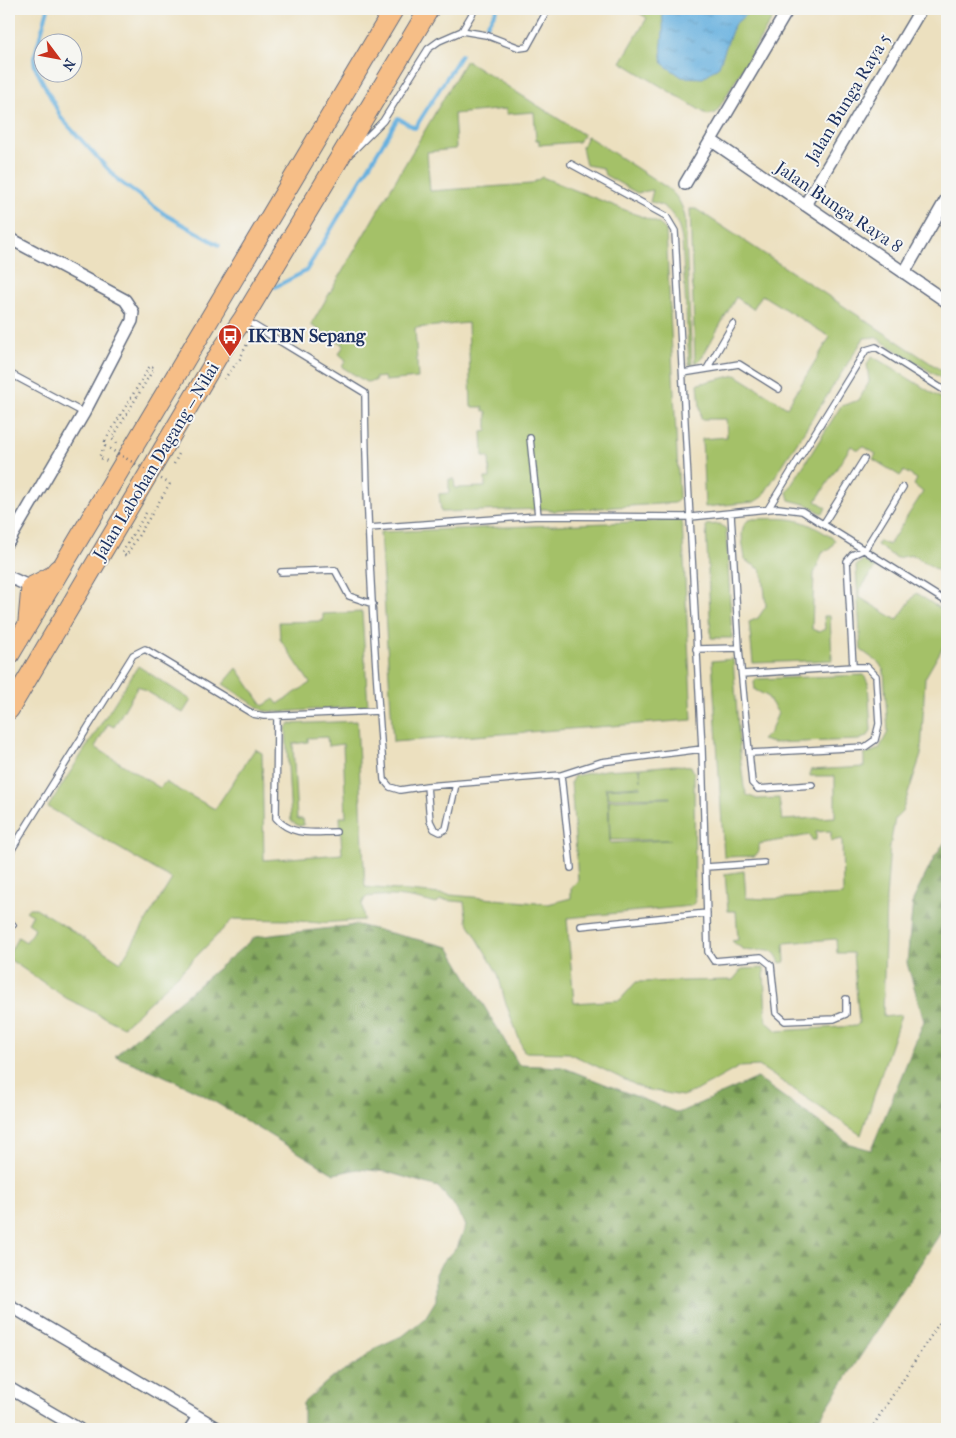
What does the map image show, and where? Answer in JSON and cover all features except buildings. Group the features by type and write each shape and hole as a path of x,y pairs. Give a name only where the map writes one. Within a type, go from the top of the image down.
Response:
{"main road":[{"name":"Jalan Labohan Dagang ‒ Nilai","path":"9,656 394,9"},
{"name":"Jalan Labohan Dagang ‒ Nilai","path":"9,710 221,351 243,319 429,9"},
{"path":"27,627 30,587 52,576 67,560"}],"street":[{"path":"686,184 788,9"},
{"name":"Jalan Bunga Raya 5","path":"805,205 921,9"},
{"name":"Jalan Bunga Raya 8","path":"712,141 947,302"},
{"path":"904,272 947,198"},
{"path":"9,238 125,300 133,312 132,321 84,412 13,524 9,541"},
{"path":"9,576 30,587"},
{"path":"9,1305 219,1429"},
{"path":"9,1388 79,1429"},
{"path":"190,1429 198,1417"}],"lane":[{"path":"462,31 475,9"},
{"path":"332,172 383,121 428,49 439,41 462,31 486,35 520,48 527,47 548,9"},
{"path":"570,164 666,216 675,231 702,750 708,952 714,961 761,957 771,965 776,1012 785,1021 834,1019 846,1014 846,999"},
{"path":"243,319 365,393 369,528 379,711 384,780 390,787 400,790 561,775 601,762 702,750"},
{"path":"708,367 733,324"},
{"path":"768,509 866,350 876,347 947,392"},
{"path":"683,373 708,367 739,364 780,389"},
{"path":"9,373 84,412"},
{"path":"530,438 538,516"},
{"path":"824,523 864,459"},
{"path":"853,667 848,561 852,555 864,549 902,487"},
{"path":"369,528 538,516 691,517 768,509 802,511 824,523 947,602"},
{"path":"731,514 739,648 752,783 758,789 812,785"},
{"path":"281,572 335,570 349,596 373,604"},
{"path":"696,649 739,648"},
{"path":"9,854 133,655 145,649 253,714 278,716 379,711"},
{"path":"742,674 867,667 876,676 879,724 875,740 865,747 749,753"},
{"path":"278,716 276,818 283,827 296,832 336,832"},
{"path":"561,775 571,868"},
{"path":"427,786 430,821 434,829 440,832 446,829 456,784"},
{"path":"706,866 764,862"},
{"path":"581,926 707,914"}],"path":[{"path":"150,366 154,368 112,439 118,443 107,461 99,456 105,446 105,441 150,366"},
{"path":"105,446 170,484 126,556 122,553 147,511"},
{"path":"871,1429 947,1311"}],"green space":[{"path":"633,9 778,9 716,113 708,115 621,62 647,18"},
{"path":"466,60 584,135 578,142 539,145 539,140 536,140 534,112 507,114 506,109 454,114 455,149 427,152 430,191 531,184 542,177 658,223 666,230 679,495 679,499 675,503 554,511 545,509 441,512 439,494 449,493 449,479 454,479 455,488 485,487 485,478 490,478 489,457 483,457 482,432 487,431 487,412 483,411 483,407 471,407 468,323 415,328 418,378 385,381 384,377 366,382 342,367 346,360 339,354 344,345 311,325"},
{"path":"587,136 666,187 681,204 685,217 692,365 689,364 682,240 679,227 668,210 657,203 650,202 653,190 637,193 605,175 603,168 586,165 582,147"},
{"path":"690,209 696,209 947,374 947,382 875,337 864,338 762,497 754,502 705,507 702,439 727,437 726,419 701,419 698,384 736,375 787,407 830,337 762,295 753,309 736,297 701,359 695,363"},
{"path":"872,356 947,402 947,589 939,571 913,555 896,558 877,545 879,541 889,545 923,492 914,485 917,479 904,471 900,476 873,459 876,454 863,446 859,450 851,446 816,501 826,507 824,512 821,513 808,505 789,500 787,492 841,406 859,400 869,382 867,364"},
{"path":"777,518 795,520 812,526 834,539 835,541 829,550 823,551 814,574 812,629 819,632 825,629 824,616 830,616 832,660 753,663 749,622 758,618 766,606 763,576 760,569 745,560 742,530 747,521"},
{"path":"682,520 692,720 393,742 380,532"},
{"path":"720,524 726,529 732,638 711,638 706,525"},
{"path":"863,560 875,568 859,591 859,597 897,620 916,593 947,613 947,640 925,678 921,755 902,812 895,819 890,846 886,899 883,1017 901,1015 861,1135 759,1066 739,1067 698,1090 682,1096 644,1089 569,1053 524,1052 505,1001 498,974 467,921 464,902 440,900 436,904 401,897 374,896 366,897 362,904 364,920 320,923 288,920 233,919 123,1027 66,998 9,959 9,954 18,937 26,942 35,928 28,923 32,915 26,911 29,908 36,908 121,962 172,879 48,807 138,666 191,700 183,713 138,686 114,727 108,724 95,747 160,788 165,782 215,809 255,749 262,753 264,860 342,854 340,817 346,817 343,744 328,746 327,737 308,738 308,742 293,744 297,819 303,819 304,825 299,826 291,821 286,728 289,724 357,721 365,887 548,904 571,898 571,889 578,880 571,782 574,776 605,770 674,765 691,766 694,773 695,902 691,906 567,918 574,1003 620,1000 636,982 733,980 742,969 764,968 766,1021 777,1031 856,1026 859,1023 853,953 837,953 836,939 784,943 785,962 780,963 777,956 769,950 746,950 740,948 732,941 738,940 736,911 728,911 725,874 744,871 746,898 769,899 843,895 842,839 831,841 831,831 816,832 816,840 812,840 810,835 759,844 759,851 755,856 724,857 712,661 733,659 740,755 744,787 747,795 757,799 779,798 782,820 835,817 835,776 810,776 810,770 864,767 864,755 879,749 888,732 884,671 879,663 861,650 856,566","holes":["641,787 606,789 609,798 670,798 609,800 610,840 671,840 610,843 608,798 605,788"]},
{"path":"362,612 368,706 279,712 264,711 223,684 237,668 263,706 274,699 278,704 310,683 280,639 279,622 323,621 323,614"},
{"path":"864,675 868,683 871,730 868,736 859,740 773,743 762,740 770,732 778,713 767,696 755,690 754,682 756,679"},
{"path":"947,839 947,1223 813,1429 303,1429 303,1403 329,1380 361,1361 373,1349 404,1335 425,1318 436,1300 436,1274 442,1262 457,1247 466,1226 453,1204 438,1187 387,1172 358,1169 334,1174 200,1093 115,1056 255,937 357,925 449,947 519,1065 562,1067 678,1113 757,1078 850,1144 871,1150 924,1021 907,963 913,900 935,856"}],"water":[{"path":"660,9 752,9 734,25 719,66 703,78 682,77 663,64 663,23"}],"waterway":[{"path":"48,9 34,58 35,67 62,119 119,181 166,215 219,245"},
{"path":"487,25 497,9"},
{"path":"275,287 306,271 398,118 415,128 461,55"}],"place":[{"name":"IKTBN Sepang","path":"230,357"}]}
